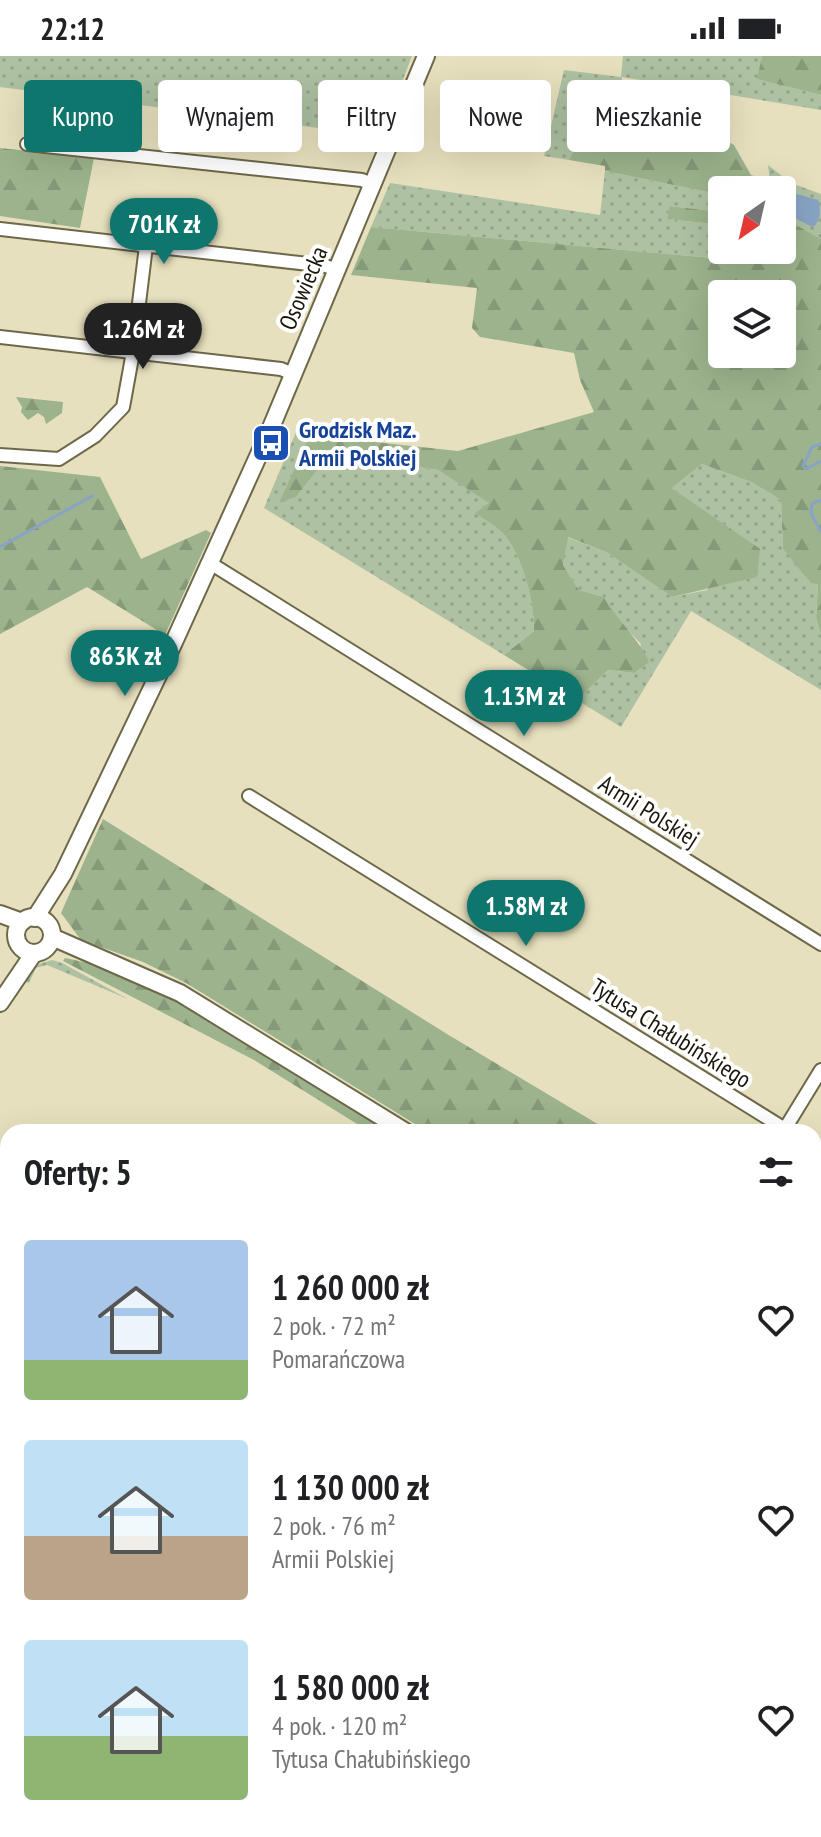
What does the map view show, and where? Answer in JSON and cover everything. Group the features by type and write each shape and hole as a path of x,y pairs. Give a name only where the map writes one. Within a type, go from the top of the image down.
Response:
{"street":[{"name":"Osowiecka","path":"0,1002 222,538 426,56"},
{"path":"102,152 346,178 373,185"},
{"path":"0,229 326,266 336,270"},
{"path":"0,455 59,459 95,436 123,407 146,246"},
{"path":"0,337 281,369 293,374"},
{"name":"Armii Polskiej","path":"210,563 821,944"},
{"name":"Tytusa Chałubińskiego","path":"249,796 774,1124"},
{"path":"0,914 34,936"},
{"path":"0,924 141,974 180,993 393,1124"},
{"path":"788,1124 821,1070"}],"green space":[{"path":"0,56 412,56 403,80 318,80 318,128 302,126 302,80 158,80 158,107 142,105 142,80 24,80 24,90 0,87"},
{"path":"623,56 762,56 758,79 821,95 821,110 730,95 730,80 640,80 622,77 622,80 567,80 567,152 573,152 569,160 544,156 545,152 551,152 551,126 564,70 621,77"},
{"path":"762,56 821,56 821,95 757,79"},
{"path":"730,143 754,176 708,176 708,192 605,171 605,166 569,160 573,152 730,152"},
{"path":"0,148 94,158 80,228 0,216"},
{"path":"768,165 782,176 769,176"},
{"path":"605,171 708,192 708,210 669,206 667,219 708,223 708,258 371,227 390,183 600,215"},
{"path":"796,185 821,194 821,239 796,225"},
{"path":"669,206 708,210 708,223 667,219"},
{"path":"796,225 821,239 821,635 816,618 818,584 811,583 783,549 781,500 751,482 702,464 672,488 760,549 757,577 672,597 606,552 568,537 563,565 579,590 604,597 649,662 634,673 608,670 577,700 504,655 534,631 534,620 527,582 511,545 499,530 475,513 489,503 438,470 330,454 296,497 279,503 310,435 458,451 594,412 580,380 574,353 480,337 472,328 477,288 351,275 371,227 708,258 708,264 796,264"},
{"path":"16,397 63,402 62,413 46,424 44,417 38,413 28,420 21,412 22,407"},
{"path":"297,430 310,435 280,502 296,497 330,454 438,470 490,503 476,513 502,533 517,556 530,595 534,631 504,655 264,508"},
{"path":"702,464 751,482 781,500 783,549 818,583 816,618 821,635 821,690 691,611 621,727 577,700 608,670 634,673 641,644 616,618 604,597 579,590 563,565 567,537 606,552 672,597 707,590 759,549 672,488"},
{"path":"0,466 100,477 141,559 206,530 211,533 165,635 87,587 0,634"},
{"path":"103,819 447,1034 598,1124 415,1124 186,983 143,962 81,940 61,913"},
{"path":"65,958 98,965 146,982 382,1124 357,1124 254,1060 63,961"},
{"path":"52,960 128,999 47,965 36,968 29,983 26,982 36,965"}],"water":[{"path":"796,194 818,200 820,215 813,227 796,219"}],"waterway":[{"path":"821,444 812,447 803,466 806,469 821,461"},
{"path":"0,547 92,496"},
{"path":"821,500 813,503 811,511 821,532"}],"place":[{"name":"Grodzisk Maz. Armii Polskiej","path":"271,443"}]}
